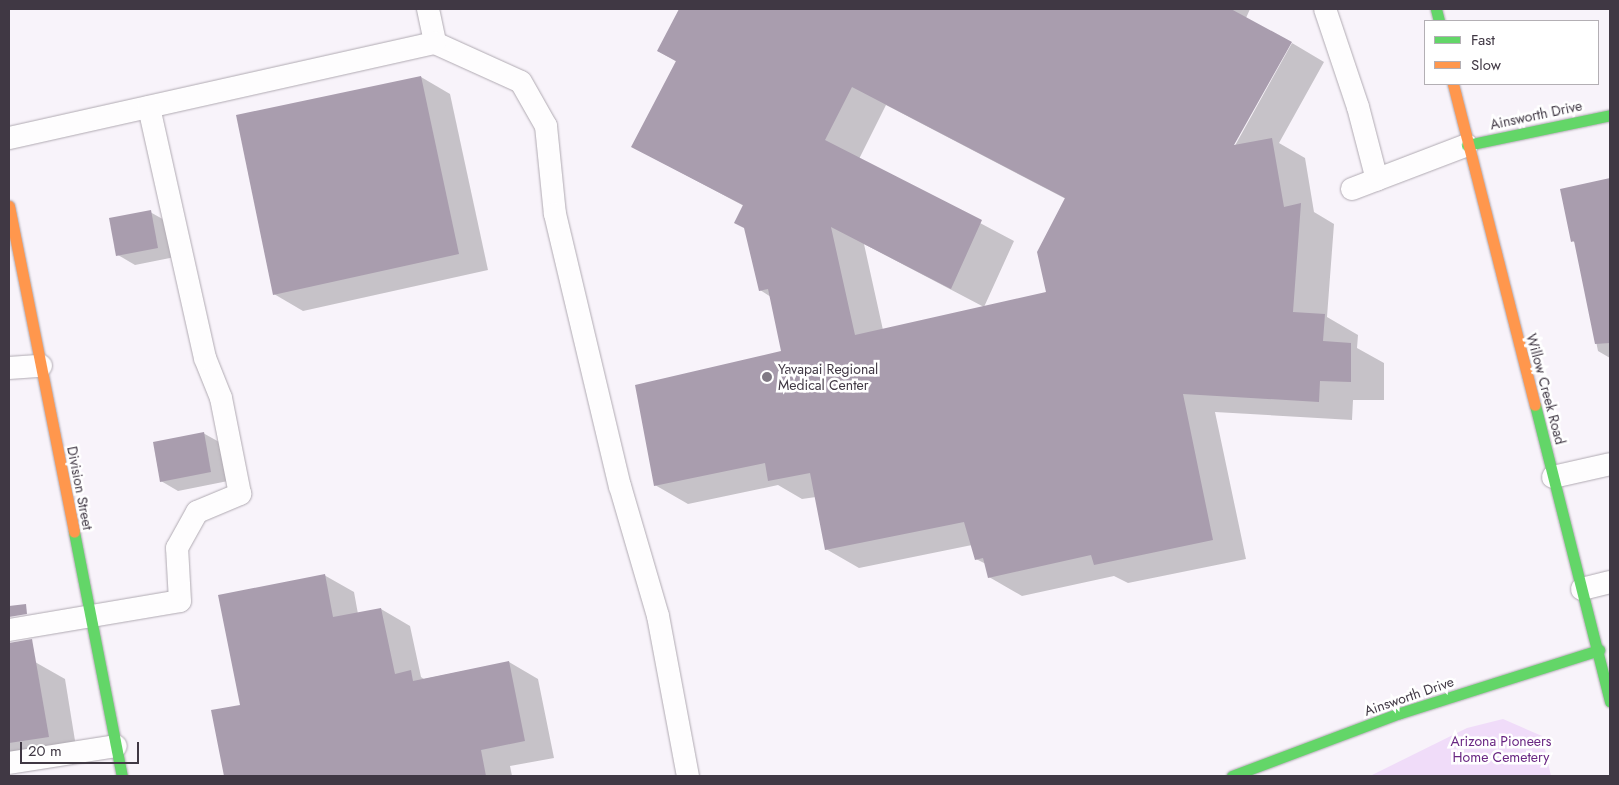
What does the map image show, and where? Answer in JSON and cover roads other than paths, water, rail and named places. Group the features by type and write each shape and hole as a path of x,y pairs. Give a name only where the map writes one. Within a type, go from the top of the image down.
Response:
{"street":[{"name":"Willow Creek Road","path":"1453,85 1467,145 1599,650 1610,702"},
{"name":"Ainsworth Drive","path":"1467,145 1610,115"},
{"name":"Division Street","path":"9,206 122,776"},
{"name":"Ainsworth Drive","path":"1232,776 1400,713 1599,650"}],"lane":[{"path":"428,9 435,43"},
{"path":"1325,9 1358,107 1377,180"},
{"path":"9,138 435,43 521,82 546,126 555,214 620,486 658,616 688,776"},
{"path":"9,630 180,601 177,548 193,519 198,512 240,494 221,398 206,358 149,107"},
{"path":"1352,189 1467,145"},
{"path":"9,368 41,366"},
{"path":"1553,477 1610,464"},
{"path":"1582,589 1610,582"},
{"path":"9,763 116,746"}],"place":[{"name":"Yavapai Regional Medical Center","path":"767,377"}],"park label":[{"name":"Arizona Pioneers Home Cemetery","path":"1501,750"}]}
